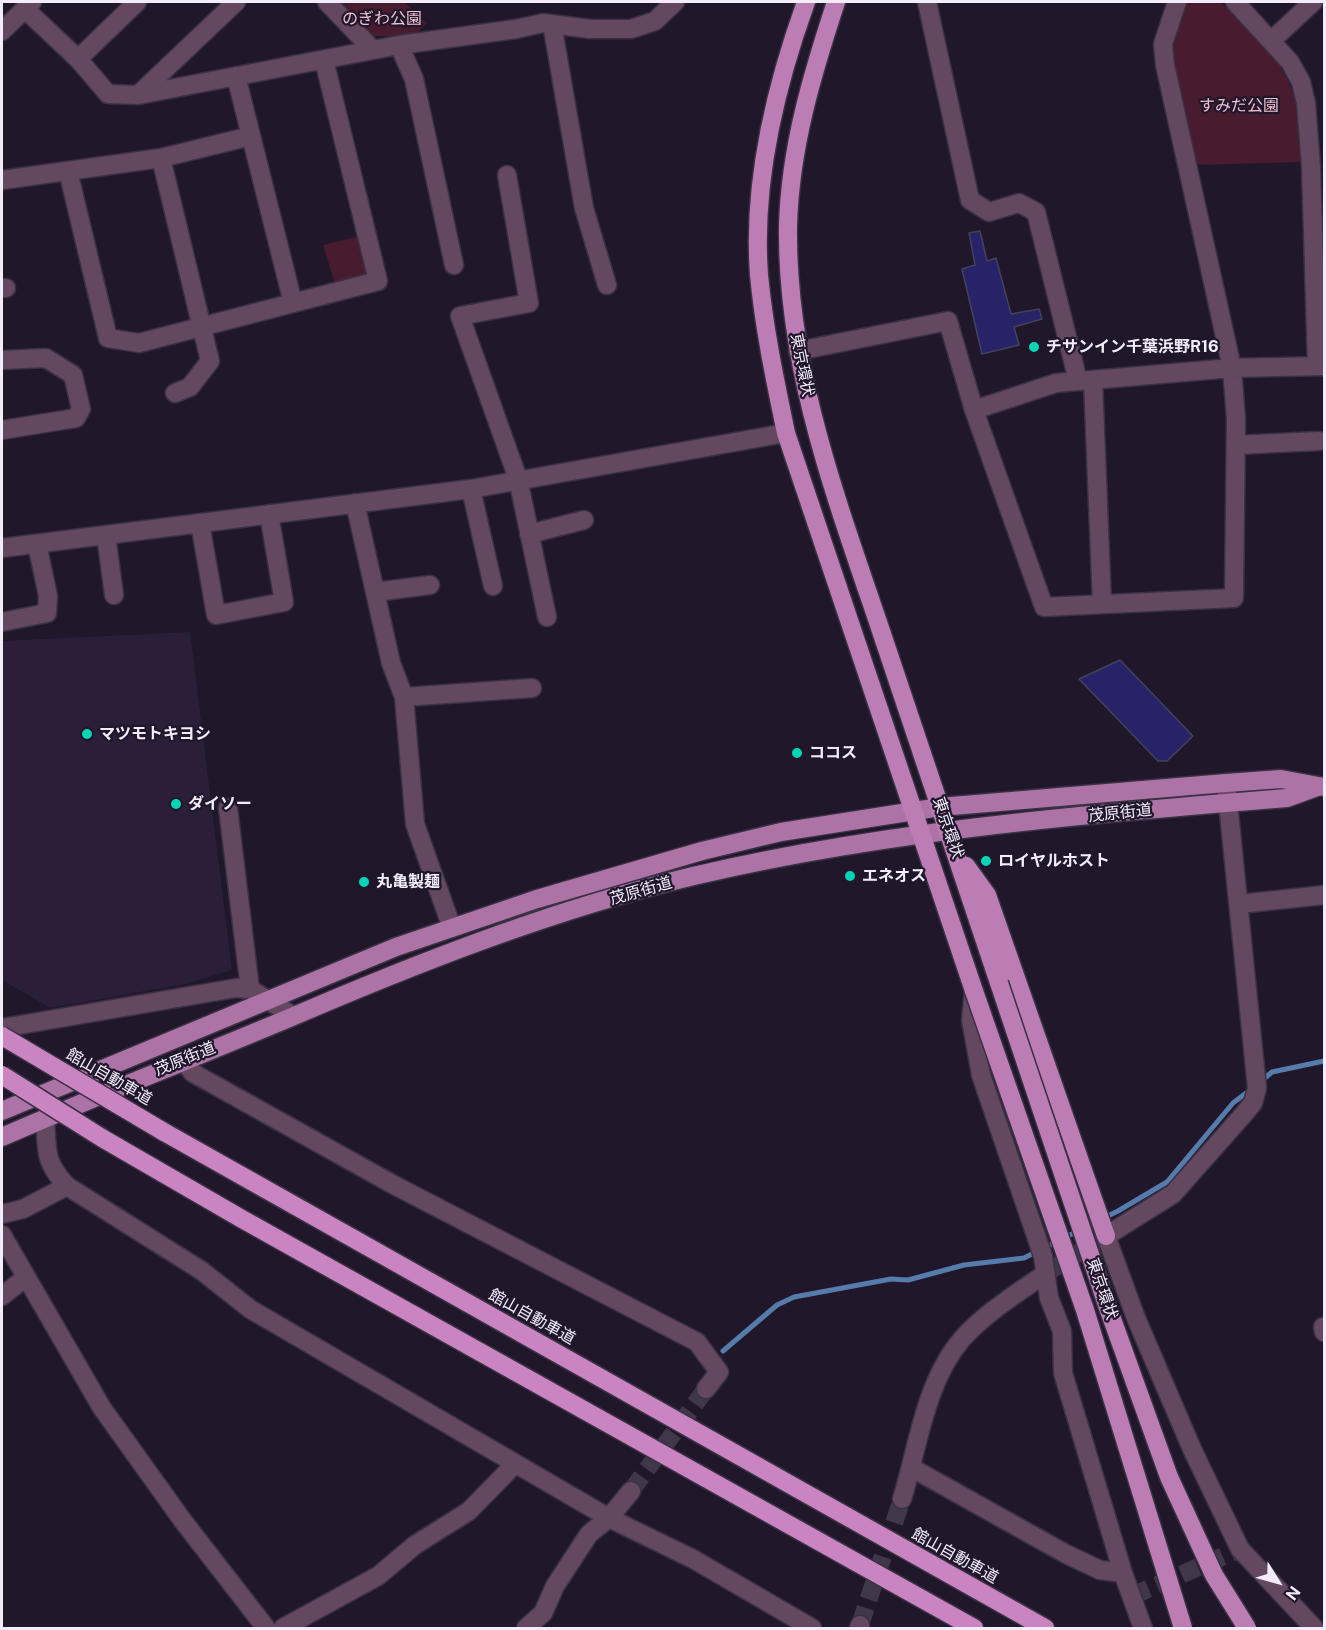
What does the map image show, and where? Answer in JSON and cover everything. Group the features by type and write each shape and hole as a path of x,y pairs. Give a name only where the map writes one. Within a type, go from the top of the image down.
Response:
{"highway":[{"name":"東京環状","path":"806,2 791,44 774,107 762,172 759,272 772,365 786,433 920,835 1085,1310 1183,1629"},
{"name":"東京環状","path":"836,2 801,117 792,168 789,265 798,351 824,456 947,831 955,849 1107,1305 1169,1477 1214,1575 1247,1629"},
{"path":"955,849 987,895 1106,1236"},
{"name":"館山自動車道","path":"2,1036 164,1132 1045,1629"},
{"path":"2,1075 102,1138 252,1225 974,1629"}],"main road":[{"name":"茂原街道","path":"2,1111 377,955 537,899 702,851 781,832 940,807 1281,779 1321,787"},
{"name":"茂原街道","path":"2,1137 356,988 497,935 659,885 788,855 947,831 1287,798 1321,787"}],"street":[{"path":"78,59 137,2"},
{"path":"138,95 236,2"},
{"path":"327,2 373,50"},
{"path":"2,31 28,5 108,94 138,95 399,45 516,29 543,23 590,29 631,29 655,21 675,2"},
{"path":"927,2 970,200 989,212 1019,203 1036,212 1086,380 1102,604"},
{"path":"798,351 948,321 974,410 1044,606 1234,598 1236,445 1232,368 1165,65 1163,44 1168,20 1177,2"},
{"path":"974,410 1056,382 1232,368 1321,366 1309,123 1301,82 1272,40 1235,2"},
{"path":"1272,40 1313,2"},
{"path":"552,24 584,208 607,285"},
{"path":"399,45 414,79 454,266"},
{"path":"69,171 108,338 139,343 378,281 324,60"},
{"path":"236,76 293,303"},
{"path":"2,180 161,158 251,136"},
{"path":"161,158 210,361 190,387 175,393"},
{"path":"507,175 529,303 460,316 518,479 547,617"},
{"path":"2,360 46,358 55,363 73,375 81,409 75,418 2,430"},
{"path":"3,545 37,544 471,489 786,433"},
{"path":"1236,445 1319,441"},
{"path":"471,489 493,586"},
{"path":"355,503 391,663 404,697 415,824 452,928"},
{"path":"200,523 216,615 284,602 269,514"},
{"path":"530,534 584,520"},
{"path":"106,535 114,595"},
{"path":"2,622 47,612 48,596 37,544"},
{"path":"375,592 430,585"},
{"path":"404,697 532,688"},
{"path":"1226,783 1257,1088 1253,1102 1173,1194 1106,1236 1136,1318 1197,1459 1240,1549 1314,1629"},
{"path":"228,808 250,989"},
{"path":"1239,904 1324,895"},
{"path":"2,1029 236,988 250,989 293,1016"},
{"path":"974,991 971,1020 981,1075 1043,1256 1049,1298 1062,1330 1064,1373 1123,1573 1143,1629"},
{"path":"183,1060 192,1074 394,1185 698,1342 719,1372 706,1389"},
{"path":"45,1118 51,1169 67,1186 202,1271 250,1309 609,1518 693,1559 812,1629"},
{"path":"2,1214 23,1209 67,1186"},
{"path":"2,1235 102,1408 183,1521 266,1629"},
{"path":"902,1499 930,1399 948,1359 963,1338 984,1319 1046,1273"},
{"path":"2,1296 25,1278"},
{"path":"289,1627 378,1576 415,1545 469,1511 515,1464"},
{"path":"912,1468 1066,1554 1100,1569 1123,1573"},
{"path":"526,1629 543,1621 555,1586 589,1534 609,1518 631,1491"}],"shaded area":[{"path":"190,632 232,970 185,984 50,1008 2,980 2,641"}],"green space":[{"name":"のぎわ公園","path":"337,2 404,2 427,23 414,36 370,36"},
{"name":"すみだ公園","path":"1187,2 1221,2 1270,52 1280,66 1295,97 1301,132 1302,162 1193,165 1171,51 1177,17"},
{"path":"360,236 369,268 362,280 336,287 323,245"}],"building":[{"name":"チサンイン千葉浜野R16","path":"980,231 987,261 996,258 1011,314 1039,309 1042,319 1014,327 1019,345 982,354 962,269 975,265 969,233"},
{"path":"1120,660 1193,736 1167,761 1158,761 1079,679"}],"waterway":[{"path":"1260,1082 1272,1072 1324,1061"},
{"path":"723,1351 777,1305 794,1297 891,1279 908,1280 964,1265 1024,1258 1118,1211 1167,1182 1233,1103 1250,1090"}],"tunnel":[{"path":"1046,1273 1106,1236"},
{"path":"631,1491 706,1389"},
{"path":"860,1625 902,1499"},
{"path":"1132,1596 1240,1549"}],"place":[{"name":"チサンイン千葉浜野R16","path":"1034,347"},
{"name":"マツモトキヨシ","path":"87,734"},
{"name":"ココス","path":"797,753"},
{"name":"ダイソー","path":"176,804"},
{"name":"ロイヤルホスト","path":"986,861"},
{"name":"エネオス","path":"850,876"},
{"name":"丸亀製麺","path":"364,882"}]}
